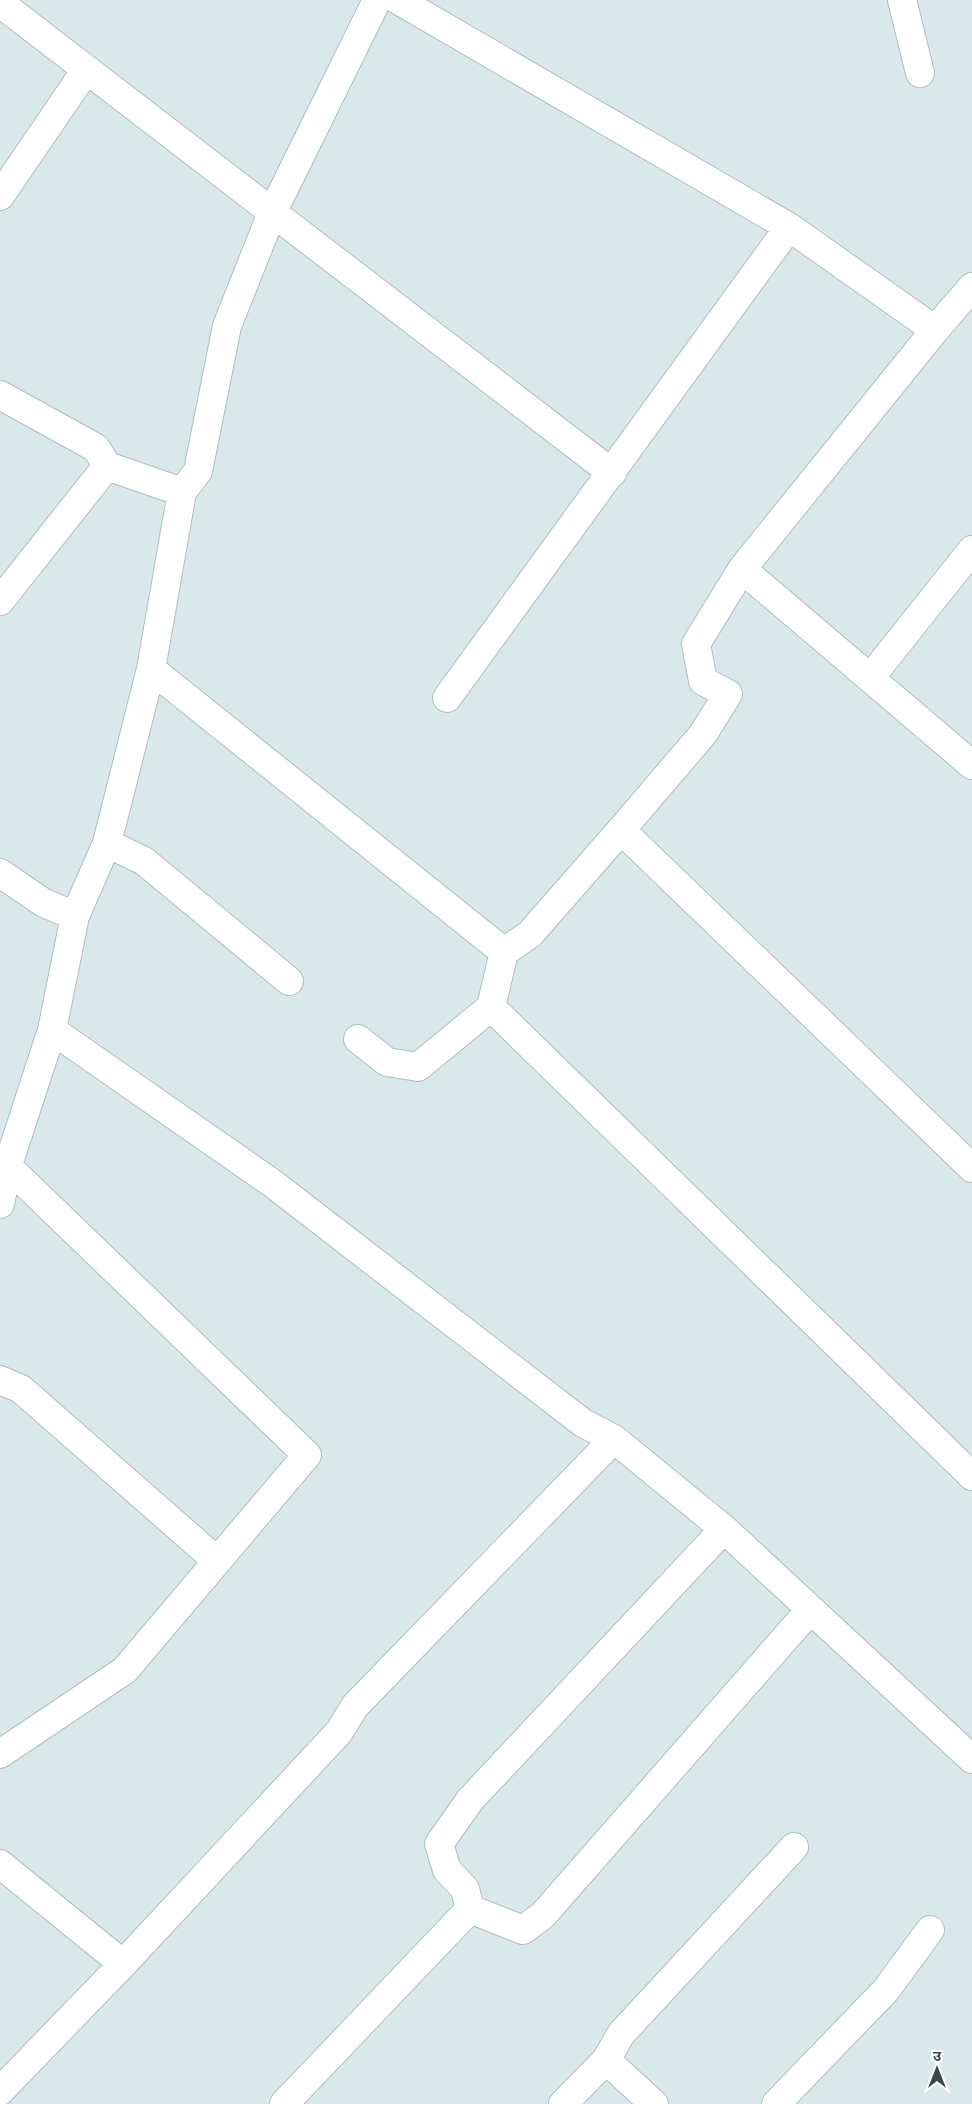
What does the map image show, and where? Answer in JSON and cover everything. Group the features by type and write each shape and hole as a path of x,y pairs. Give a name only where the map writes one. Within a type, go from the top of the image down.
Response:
{"street":[{"path":"0,1204 4,1162 52,1030 75,916 107,843 151,669 182,492 198,471 227,326 272,213 280,201 377,0"},
{"path":"398,0 789,227 935,330"},
{"path":"902,0 920,74"},
{"path":"0,3 612,473"},
{"path":"0,196 86,70"},
{"path":"447,698 789,227"},
{"path":"358,1039 387,1062 418,1067 491,1007 504,952 530,934 622,830 703,734 728,694 703,680 696,644 742,569 972,287"},
{"path":"0,395 96,448 107,466 182,492"},
{"path":"0,601 107,466"},
{"path":"870,678 972,550"},
{"path":"742,569 972,765"},
{"path":"151,669 504,952"},
{"path":"622,830 972,1168"},
{"path":"107,843 144,861 289,981"},
{"path":"0,873 44,903 75,916"},
{"path":"491,1007 972,1476"},
{"path":"52,1030 272,1184 582,1423 614,1438 724,1530 972,1759"},
{"path":"0,1754 124,1670 307,1455 4,1162"},
{"path":"0,1380 21,1389 217,1561"},
{"path":"0,2091 123,1964 339,1732 355,1706 614,1438"},
{"path":"470,1909 465,1889 447,1870 439,1844 470,1800 724,1530"},
{"path":"470,1909 523,1930 543,1914 810,1610"},
{"path":"563,2104 606,2060 622,2034 794,1847"},
{"path":"0,1864 123,1964"},
{"path":"284,2104 470,1909"},
{"path":"776,2104 886,1990 930,1930"},
{"path":"606,2060 654,2104"}],"shaded area":[{"path":"0,0 972,0 972,2104 0,2104"}]}
